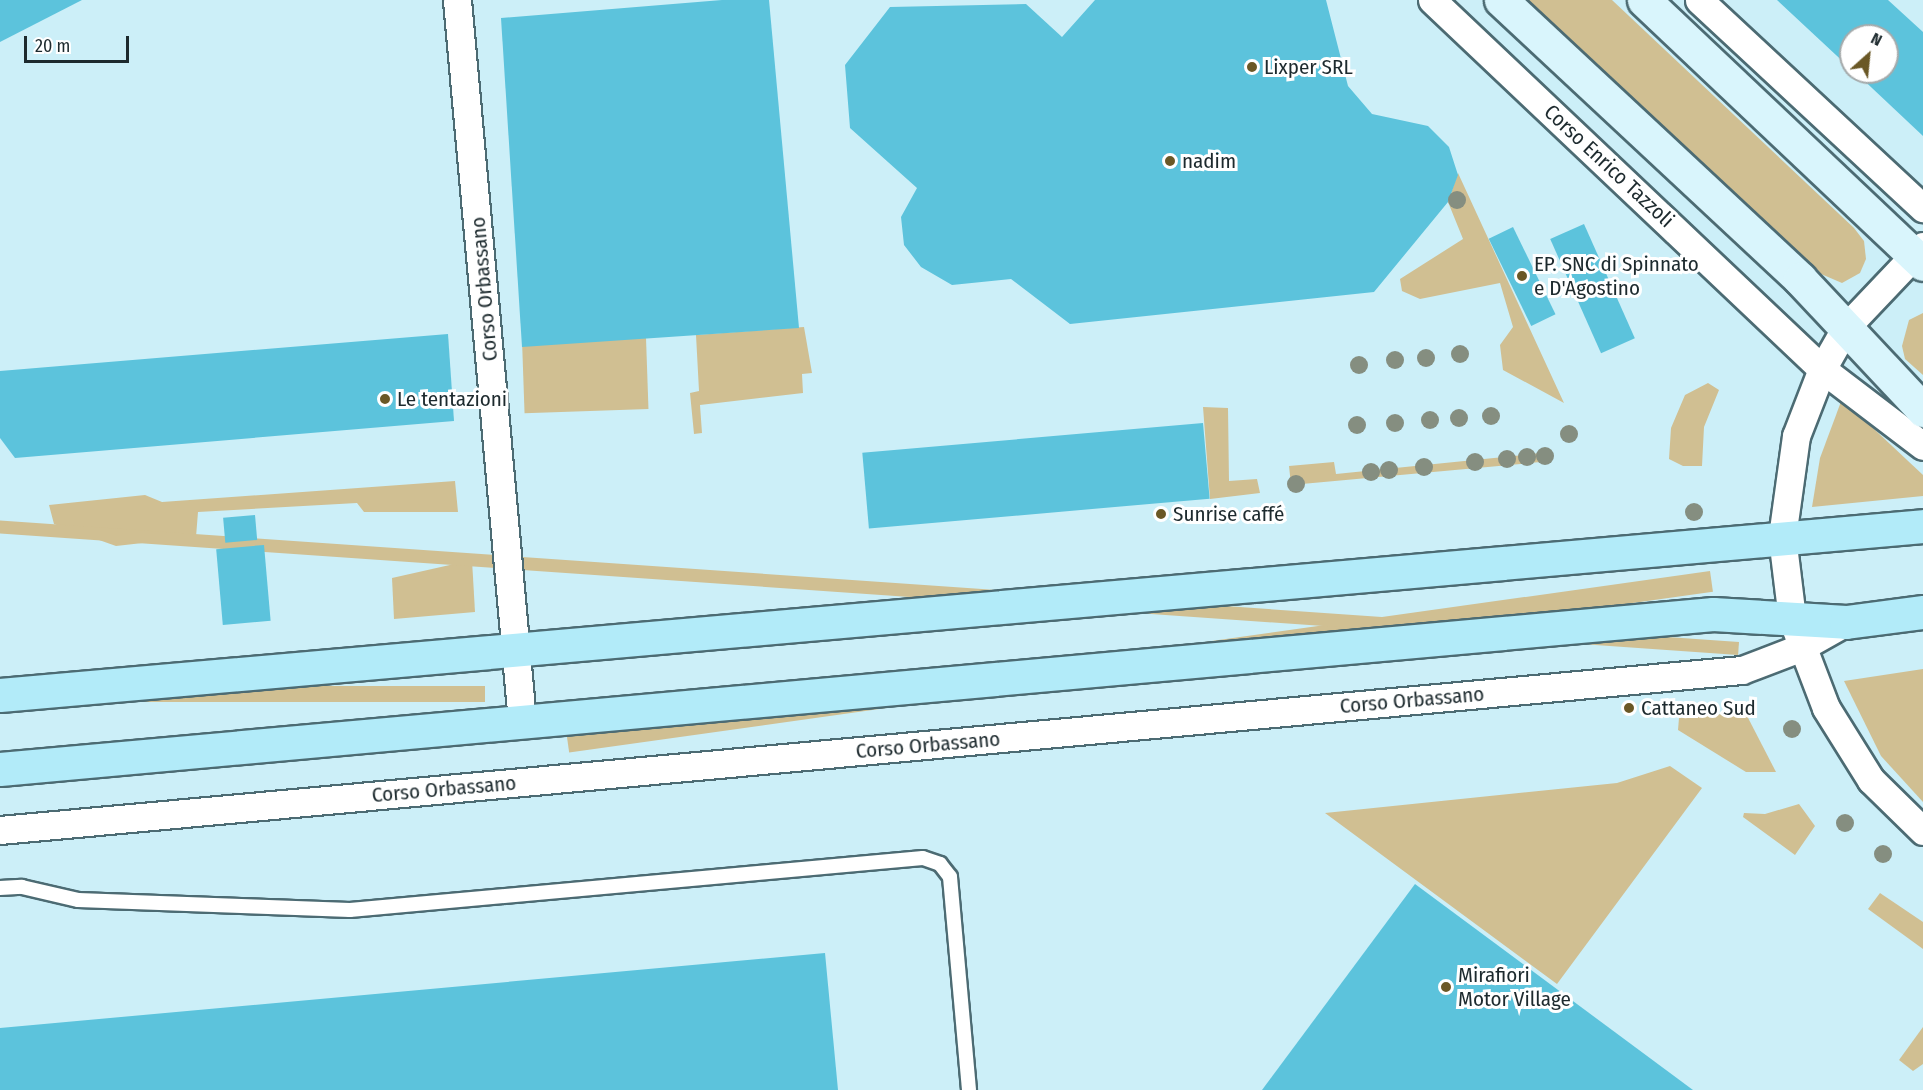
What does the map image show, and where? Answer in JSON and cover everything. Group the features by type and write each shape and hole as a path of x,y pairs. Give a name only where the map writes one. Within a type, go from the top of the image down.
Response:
{"main road":[{"path":"0,695 1923,526"},
{"name":"Corso Orbassano","path":"0,769 1713,614 1796,634 1846,622 1923,612"}],"street":[{"name":"Corso Orbassano","path":"457,0 522,721"},
{"name":"Corso Enrico Tazzoli","path":"1432,0 1822,369 1923,446"},
{"path":"1501,0 1846,327 1923,410"},
{"path":"1644,0 1920,255 1846,327 1822,369 1796,436 1782,537 1796,634 1826,708 1871,780 1923,831"},
{"path":"1700,0 1923,208"},
{"name":"Corso Orbassano","path":"0,830 1742,670 1796,634"}],"lane":[{"path":"0,888 22,887 78,900 350,910 923,858 940,864 950,877 969,1090"}],"shaded area":[{"path":"1527,0 1612,0 1854,228 1864,241 1866,259 1860,273 1842,283 1814,271"},
{"path":"1458,173 1564,403 1503,370 1500,345 1513,327 1500,283 1420,299 1402,291 1400,279 1463,239 1448,202"},
{"path":"1923,313 1923,375 1905,359 1902,346 1909,320"},
{"path":"804,327 812,373 802,374 803,393 700,405 702,433 694,434 690,393 699,391 696,335"},
{"path":"646,338 648,409 525,413 522,342"},
{"path":"1708,383 1719,390 1704,427 1702,466 1683,466 1669,459 1671,428 1685,395"},
{"path":"1842,399 1923,475 1923,496 1812,507 1820,458"},
{"path":"1203,407 1228,408 1229,481 1257,479 1260,493 1210,499"},
{"path":"1552,452 1552,461 1291,485 1289,466 1334,462 1336,474"},
{"path":"455,481 458,512 364,512 357,503 198,512 196,537 116,546 54,524 49,505 145,495 162,502"},
{"path":"0,520 1739,642 1738,655 0,533"},
{"path":"472,560 475,612 394,619 392,578"},
{"path":"1710,571 1713,592 569,753 566,732"},
{"path":"1923,669 1923,802 1881,756 1844,681"},
{"path":"0,686 485,686 485,702 0,702"},
{"path":"1745,712 1776,772 1746,772 1678,730 1679,718"},
{"path":"1670,766 1702,788 1557,984 1325,813 1617,783"},
{"path":"1799,804 1815,826 1795,855 1743,817 1744,813 1765,814"},
{"path":"1880,893 1923,922 1923,949 1868,909"},
{"path":"1923,1027 1923,1064 1913,1071 1899,1060"}],"building":[{"path":"0,0 82,0 0,42"},
{"path":"722,0 769,0 799,328 522,347 501,18"},
{"name":"nadim","path":"1095,0 1326,0 1348,86 1372,114 1428,126 1449,147 1458,175 1448,202 1374,292 1070,324 1011,279 952,285 921,267 904,245 901,217 917,188 850,128 845,65 890,7 1026,4 1062,37"},
{"path":"1777,0 1888,0 1923,32 1923,136 1868,84 1899,84 1899,24 1839,24 1839,58"},
{"path":"1584,224 1635,338 1601,353 1550,239"},
{"name":"EP. SNC di Spinnato e D'Agostino","path":"1513,227 1556,314 1531,326 1489,239"},
{"path":"448,334 454,421 15,458 0,438 0,371"},
{"path":"1203,423 1210,499 869,529 862,453"},
{"path":"255,515 257,540 225,543 223,518"},
{"path":"264,545 271,621 223,625 216,549"},
{"name":"Mirafiori Motor Village","path":"1415,884 1693,1090 1262,1090"},
{"path":"825,953 838,1090 0,1090 0,1028"}],"place":[{"name":"Lixper SRL","path":"1252,67"},
{"name":"nadim","path":"1170,161"},
{"name":"EP. SNC di Spinnato e D'Agostino","path":"1522,276"},
{"name":"Le tentazioni","path":"385,399"},
{"name":"Sunrise caffé","path":"1161,514"},
{"name":"Cattaneo Sud","path":"1629,708"},
{"name":"Mirafiori Motor Village","path":"1446,987"}]}
